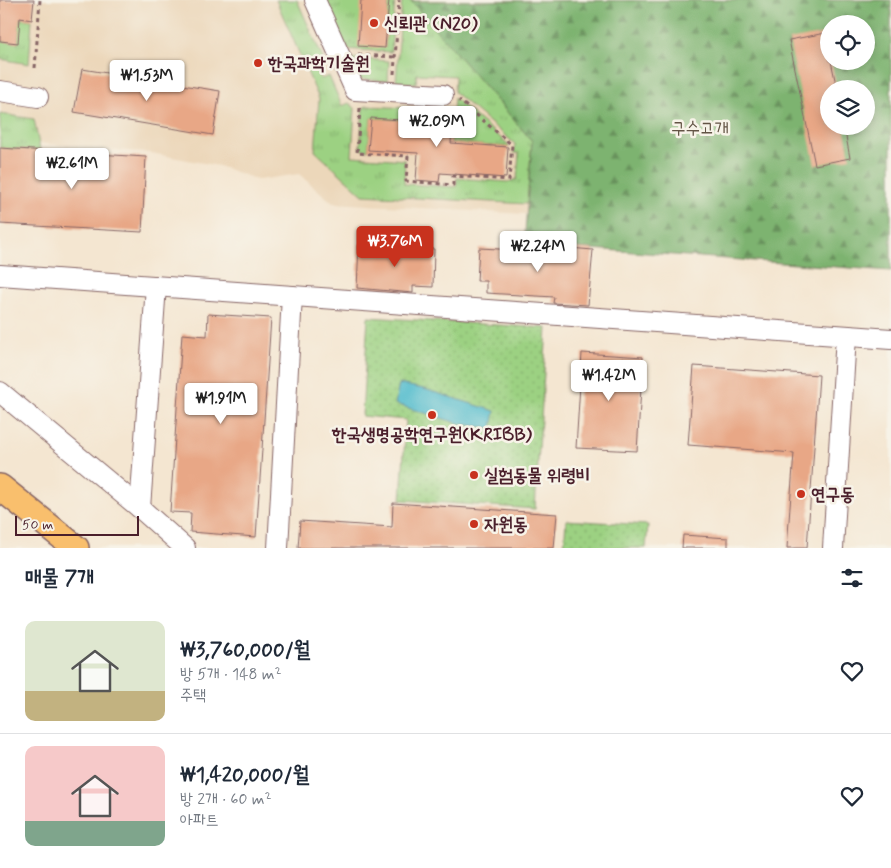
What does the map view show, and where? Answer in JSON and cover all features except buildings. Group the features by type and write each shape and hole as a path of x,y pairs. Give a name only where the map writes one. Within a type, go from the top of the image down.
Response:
{"main road":[{"path":"0,487 76,548"}],"lane":[{"path":"315,0 354,90 443,95"},
{"path":"0,91 38,97"},
{"path":"0,275 891,339"},
{"path":"140,508 156,286"},
{"path":"278,548 292,296"},
{"path":"832,548 846,336"},
{"path":"0,392 140,508 185,548"}],"path":[{"path":"35,68 40,0"},
{"path":"392,92 399,0"},
{"path":"338,53 395,57"},
{"path":"362,90 357,152 408,156 406,181 453,185 453,176 509,180 512,145 454,96 443,95"}],"shaded area":[{"name":"한국과학기술원","path":"0,0 471,0 560,202 524,214 333,203 299,174 258,180 219,166 151,153 1,140"}],"green space":[{"path":"276,0 297,0 324,61 315,65 321,79 329,76 342,106 349,103 355,108 352,156 405,160 404,184 456,187 457,178 508,182 517,179 519,153 514,153 515,144 454,92 455,76 417,74 416,83 396,82 402,0 411,0 532,141 527,204 363,195 315,151 319,99"},
{"path":"323,0 361,0 385,48 389,0 395,0 391,52 345,49"},
{"name":"구수고개","path":"891,0 891,271 524,244 532,141 411,1"},
{"path":"20,18 32,20 29,64 0,59 0,41 18,43"},
{"path":"348,58 389,61 388,81 358,79"},
{"path":"454,98 509,145 508,147 451,143"},
{"path":"367,106 431,109 430,122 371,118 368,150 360,149 363,108"},
{"path":"0,114 34,119 40,150 0,148"},
{"path":"368,317 547,328 535,509 401,500 406,420 362,416"},
{"path":"566,520 648,525 646,548 564,548"}],"water":[{"path":"399,384 424,389 495,411 492,428 461,424 395,404"}],"place":[{"name":"신뢰관 (N20)","path":"374,23"},
{"name":"한국과학기술원","path":"258,63"},
{"name":"한국생명공학연구원(KRIBB)","path":"432,415"},
{"name":"실험동물 위령비","path":"474,475"},
{"name":"연구동","path":"801,494"},
{"name":"자원동","path":"474,524"}]}
